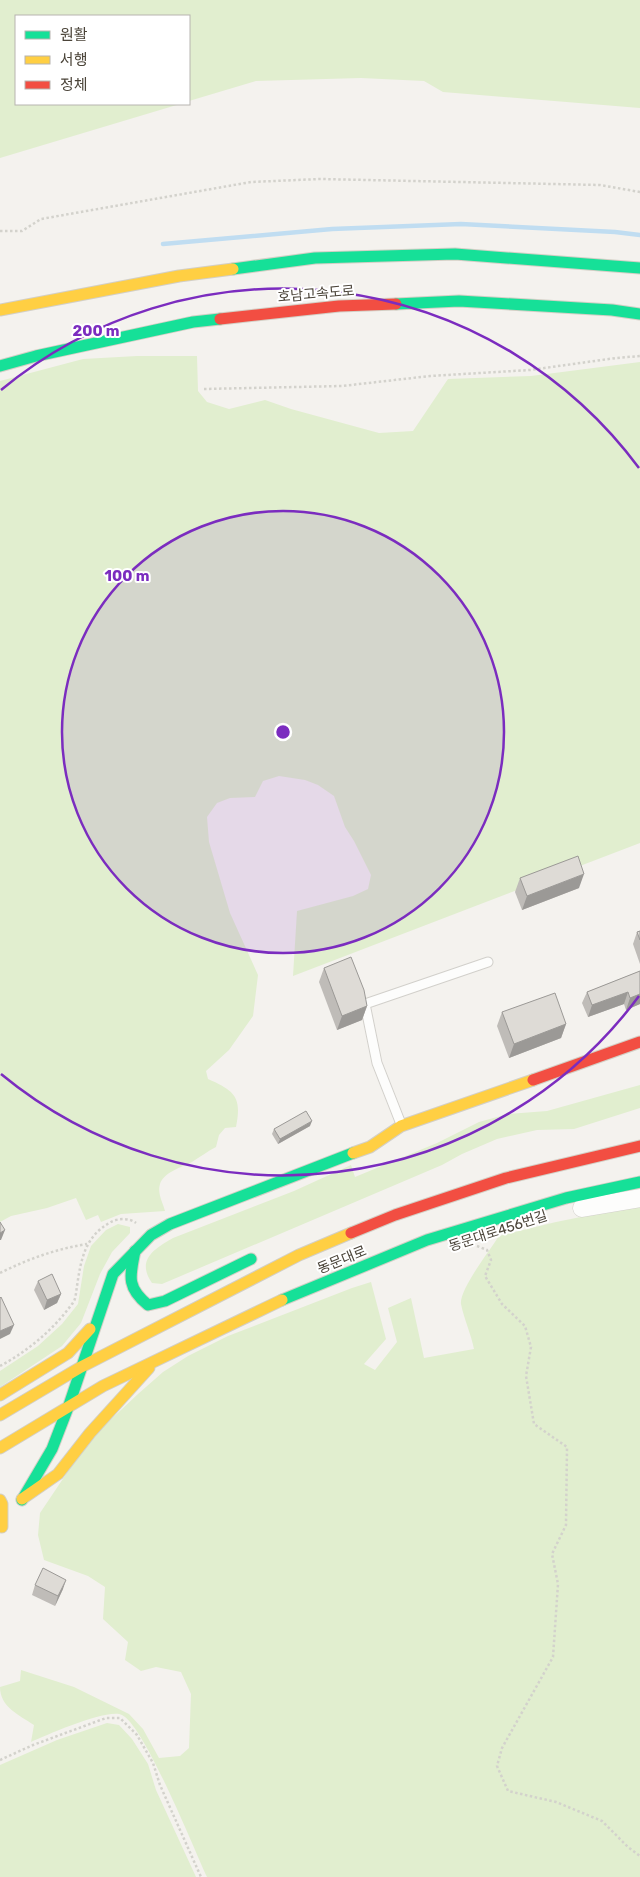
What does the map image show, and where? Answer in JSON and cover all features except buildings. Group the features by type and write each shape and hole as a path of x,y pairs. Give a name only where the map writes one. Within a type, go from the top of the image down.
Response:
{"main road":[{"path":"0,310 180,276 315,258 454,254 640,268"},
{"name":"호남고속도로","path":"0,366 36,356 193,322 339,306 459,301 612,310 640,314"},
{"path":"1,1529 52,1449 69,1405 113,1274 151,1235 170,1224 370,1147 402,1126 640,1042"},
{"name":"동문대로","path":"0,1415 81,1367 299,1255 395,1215 506,1178 640,1146"},
{"name":"동문대로","path":"0,1448 69,1405 156,1360 288,1297 427,1240 566,1198 640,1182"},
{"path":"135,1251 129,1281 137,1297 148,1304 165,1302 259,1255"},
{"path":"275,1255 299,1255"},
{"path":"0,1395 68,1353 97,1322"},
{"path":"17,1506 58,1474 90,1433 156,1360"},
{"path":"0,1500 2,1504 1,1529"}],"street":[{"name":"동문대로456번길","path":"386,1258 431,1252 541,1215 640,1198"}],"lane":[{"path":"402,1126 378,1063 365,1004 488,962"}],"path":[{"path":"0,231 22,231 42,219 251,182 320,178 580,184 600,185 640,192"},
{"path":"204,389 342,386 430,376 530,370 640,356"},
{"path":"0,1366 36,1343 74,1302 80,1265 87,1244 104,1226 117,1219 133,1220 151,1235"},
{"path":"463,1242 487,1250 491,1260 485,1276 502,1304 525,1326 531,1347 526,1376 534,1424 567,1447 566,1525 552,1554 558,1584 553,1657 502,1748 497,1766 508,1791 556,1802 602,1821 628,1847 640,1856"},
{"path":"0,1273 23,1262 62,1248 87,1244"},
{"path":"0,1760 32,1745 106,1718 120,1718 137,1735 152,1763 160,1786 201,1877"}],"green space":[{"path":"0,0 640,0 640,108 443,92 424,81 361,78 256,81 190,101 190,15 15,15 15,105 177,105 0,158"},
{"path":"137,356 197,356 198,391 207,402 229,409 265,400 379,433 413,431 448,379 531,376 640,362 640,843 293,976 297,911 353,896 368,889 371,875 345,827 334,796 318,785 305,780 279,776 263,781 255,797 230,798 217,803 207,817 209,842 230,913 258,975 253,1016 229,1050 206,1071 208,1079 225,1087 234,1096 238,1109 236,1127 225,1128 219,1135 216,1147 165,1176 160,1184 159,1191 165,1211 121,1214 101,1222 98,1215 86,1220 76,1198 47,1208 11,1216 0,1222 0,381 83,359"},
{"path":"640,1085 640,1108 574,1129 537,1130 497,1139 442,1165 162,1284 152,1283 148,1275 146,1268 149,1256 159,1246 173,1238 294,1191 351,1165 355,1177 437,1143 479,1122 508,1114 547,1111"},
{"path":"640,1205 640,1877 207,1877 155,1763 143,1741 122,1715 104,1715 31,1742 34,1725 11,1710 3,1700 0,1687 20,1681 21,1670 74,1687 129,1714 143,1729 159,1758 180,1756 189,1748 191,1694 181,1672 156,1667 141,1671 125,1660 128,1642 103,1619 105,1587 88,1576 44,1560 38,1535 40,1513 89,1440 138,1394 163,1372 188,1356 228,1336 371,1282 386,1339 364,1364 375,1370 397,1342 388,1308 411,1298 424,1358 474,1349 462,1310 462,1298 470,1280 499,1236"},
{"path":"118,1224 130,1227 130,1233 112,1252 100,1274 81,1323 62,1346 0,1387 0,1371 38,1346 62,1324 78,1304 84,1266 91,1246 106,1230"},
{"path":"107,1723 119,1725 132,1739 148,1764 156,1790 196,1877 0,1877 0,1765 57,1740"}],"waterway":[{"path":"163,244 332,229 461,224 640,235"}],"traffic: fast":[{"path":"233,269 315,258 455,254 640,268"},
{"path":"396,304 459,301 612,310 640,314"},
{"path":"0,366 36,356 193,322 220,319"},
{"path":"22,1500 52,1449 69,1405 113,1274 151,1235 170,1224 353,1153"},
{"path":"282,1300 427,1240 566,1198 640,1182"},
{"path":"135,1251 131,1281 136,1292 148,1305 165,1301 251,1259"}],"traffic: slow":[{"path":"0,310 179,276 233,269"},
{"path":"353,1153 370,1147 401,1126 533,1080"},
{"path":"0,1415 81,1367 299,1255 351,1233"},
{"path":"0,1448 103,1386 282,1300"},
{"path":"0,1395 68,1353 90,1329"},
{"path":"22,1499 58,1474 90,1433 149,1368"},
{"path":"0,1500 2,1504 2,1527"}],"traffic: jam":[{"path":"220,319 339,306 396,304"},
{"path":"533,1080 640,1042"},
{"path":"351,1233 395,1215 506,1178 640,1146"}]}
